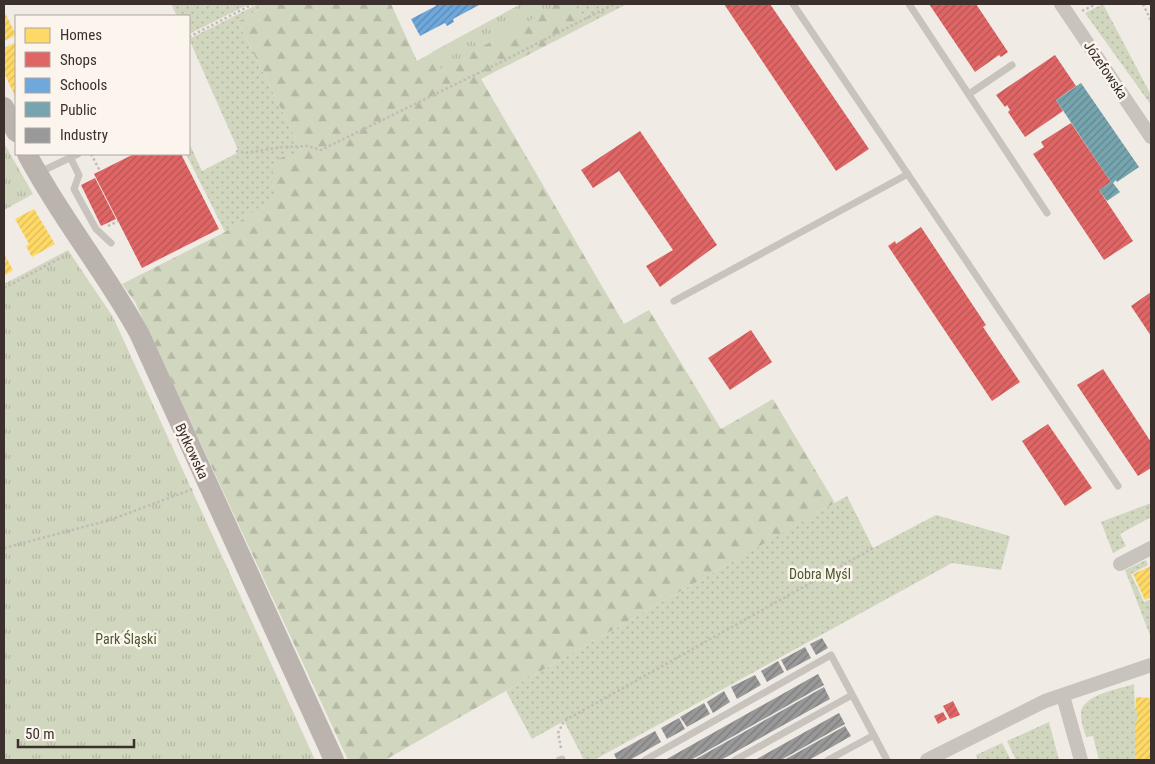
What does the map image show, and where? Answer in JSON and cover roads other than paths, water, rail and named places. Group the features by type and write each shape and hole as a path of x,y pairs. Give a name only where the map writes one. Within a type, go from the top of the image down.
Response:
{"street":[{"name":"Józefowska","path":"1061,4 1151,137"},
{"path":"4,107 15,130"},
{"name":"Bytkowska","path":"28,155 55,205 117,296 139,333 334,760"},
{"path":"1120,564 1151,548"},
{"path":"927,760 1026,710 1151,664"},
{"path":"1063,696 1081,760"}],"lane":[{"path":"793,4 1118,486"},
{"path":"909,4 1047,213"},
{"path":"969,94 1012,65"},
{"path":"37,173 75,155"},
{"path":"70,157 78,174 74,189 96,229 111,243"},
{"path":"674,301 908,174"},
{"path":"645,760 831,655 887,760"},
{"path":"736,760 852,694"},
{"path":"828,760 874,735"}],"park label":[{"name":"Dobra Myśl","path":"820,574"},
{"name":"Park Śląski","path":"126,639"}]}
